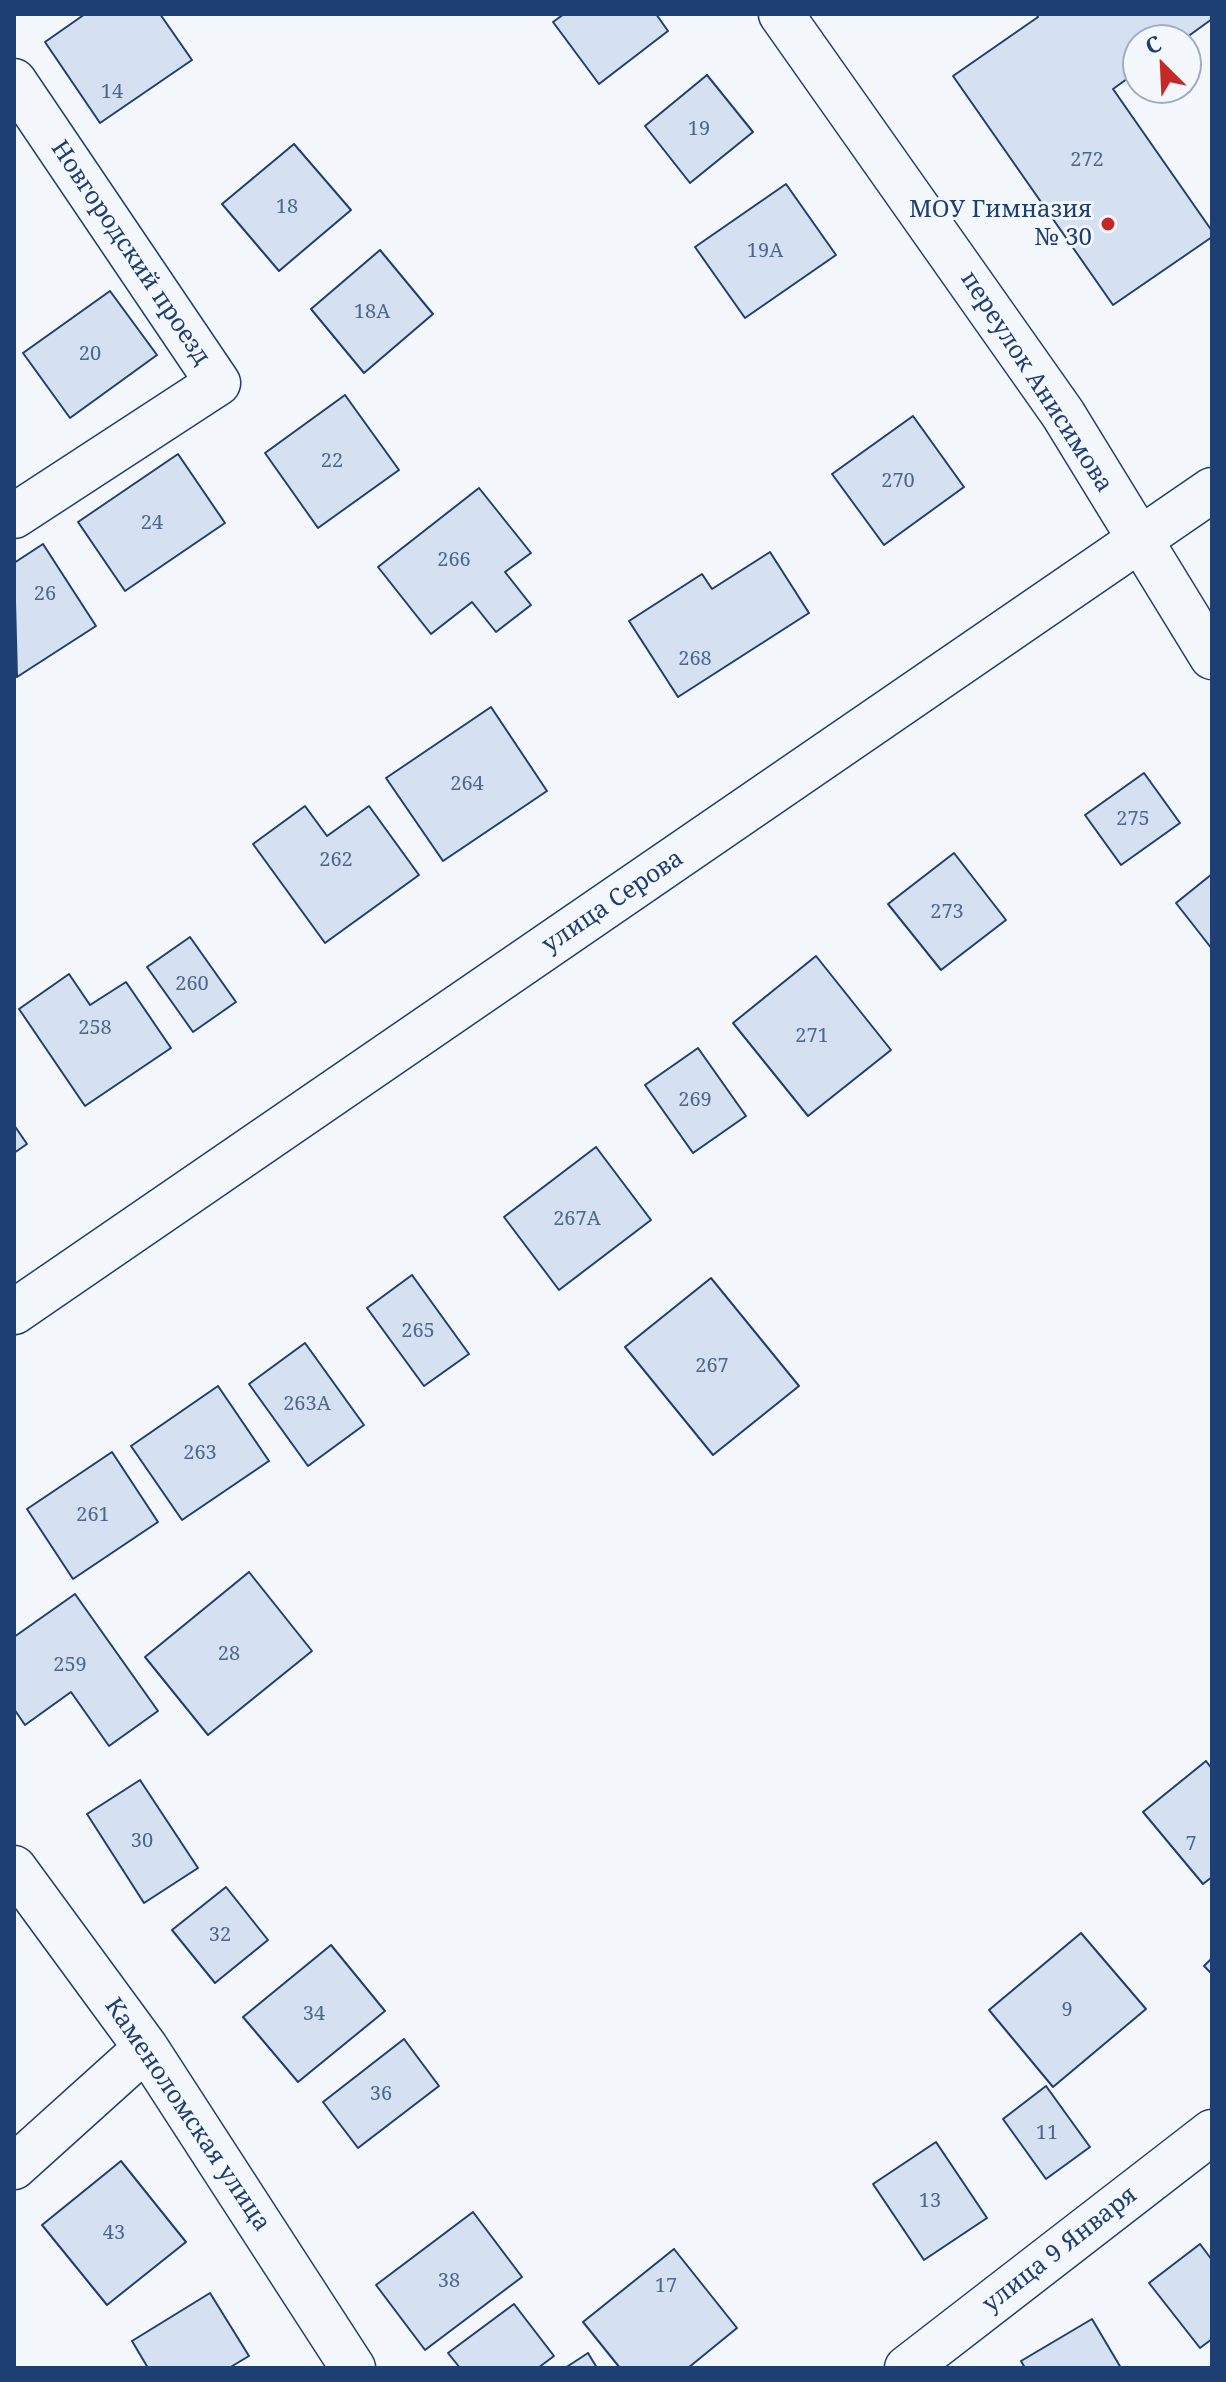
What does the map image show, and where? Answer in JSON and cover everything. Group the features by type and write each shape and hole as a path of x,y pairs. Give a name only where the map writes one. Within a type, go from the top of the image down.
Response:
{"street":[{"name":"переулок Анисимова","path":"789,23 1063,414 1138,542 1212,657"},
{"name":"Новгородский проезд","path":"14,81 218,383 14,516"},
{"name":"улица Серова","path":"14,1312 1212,490"},
{"name":"Каменоломская улица","path":"14,1868 146,2048 348,2365"},
{"path":"14,2167 146,2048"},
{"name":"улица 9 Января","path":"907,2368 1212,2132"}],"building":[{"path":"85,14 160,14 192,60 100,123 45,42"},
{"path":"564,14 656,14 668,31 599,84 553,22"},
{"path":"1036,14 1212,14 1212,19 1202,26 1122,24 1122,83 1113,89 1212,231 1212,237 1113,305 953,76 1038,17"},
{"path":"707,75 753,132 690,183 645,126"},
{"path":"294,144 351,210 279,271 222,204"},
{"path":"786,184 836,255 745,318 695,247"},
{"path":"380,250 433,314 364,373 311,309"},
{"path":"110,291 157,355 70,418 23,353"},
{"path":"345,395 399,470 318,528 265,453"},
{"path":"913,416 964,487 884,545 832,474"},
{"path":"178,454 225,523 125,591 78,522"},
{"path":"479,488 531,553 505,572 531,605 496,632 472,602 431,634 378,567"},
{"path":"43,544 96,626 17,677 14,563"},
{"path":"770,552 809,613 678,697 629,621 702,574 712,589"},
{"path":"491,707 547,791 443,861 386,778"},
{"path":"1144,773 1180,823 1121,865 1085,815"},
{"path":"305,806 327,836 369,806 419,875 325,943 253,844"},
{"path":"954,853 1006,920 941,970 888,904"},
{"path":"1212,874 1212,949 1176,903"},
{"path":"190,937 236,1002 193,1032 147,967"},
{"path":"816,956 891,1050 808,1116 733,1023"},
{"path":"69,974 90,1005 126,982 171,1048 85,1106 19,1009"},
{"path":"698,1048 746,1116 693,1153 645,1085"},
{"path":"14,1125 27,1144 14,1153"},
{"path":"596,1147 651,1220 559,1290 504,1217"},
{"path":"412,1275 469,1354 424,1386 367,1308"},
{"path":"711,1278 799,1386 713,1455 625,1347"},
{"path":"305,1343 364,1425 308,1466 249,1384"},
{"path":"218,1386 269,1461 182,1520 131,1446"},
{"path":"112,1452 158,1522 73,1579 27,1509"},
{"path":"249,1572 312,1651 208,1735 145,1657"},
{"path":"75,1594 158,1711 109,1746 71,1692 25,1725 14,1709 14,1637"},
{"path":"1206,1761 1212,1769 1212,1877 1203,1884 1143,1812"},
{"path":"140,1780 198,1868 144,1903 87,1814"},
{"path":"226,1887 268,1940 215,1983 172,1930"},
{"path":"1081,1933 1146,2009 1053,2087 989,2010"},
{"path":"331,1945 385,2011 298,2082 243,2017"},
{"path":"1212,1958 1212,1974 1204,1966"},
{"path":"404,2039 439,2086 358,2148 323,2102"},
{"path":"1046,2086 1090,2147 1046,2179 1003,2119"},
{"path":"936,2142 987,2218 924,2260 873,2184"},
{"path":"121,2161 186,2242 107,2305 42,2225"},
{"path":"473,2212 522,2277 425,2350 376,2285"},
{"path":"1200,2244 1212,2260 1212,2339 1200,2348 1149,2283"},
{"path":"674,2249 737,2328 688,2368 620,2368 583,2322"},
{"path":"210,2293 249,2356 229,2368 148,2368 132,2341"},
{"path":"514,2304 554,2356 538,2368 460,2368 448,2353"},
{"path":"1092,2319 1121,2368 1025,2368 1021,2361"},
{"path":"588,2353 597,2368 565,2368"}],"place":[{"name":"МОУ Гимназия № 30","path":"1108,224"}]}
